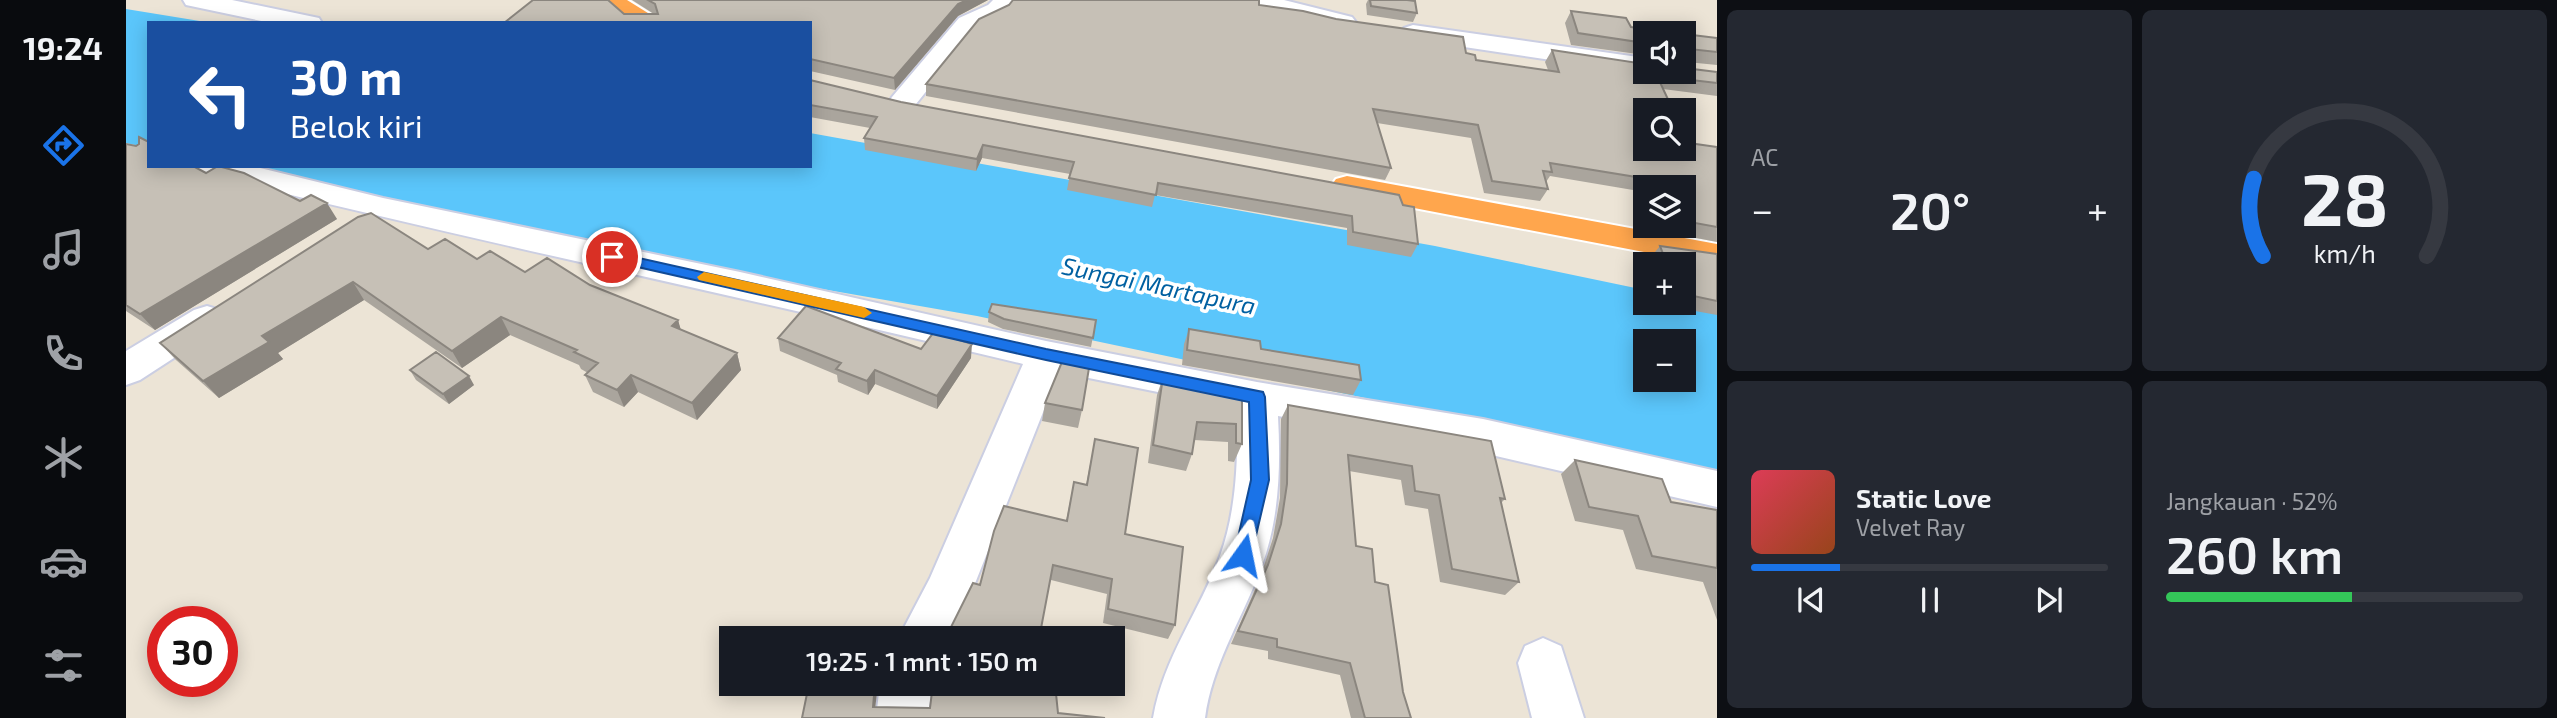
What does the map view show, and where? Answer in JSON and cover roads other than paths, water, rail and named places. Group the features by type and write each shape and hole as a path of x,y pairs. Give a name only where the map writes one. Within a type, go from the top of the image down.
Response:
{"highway":[{"path":"610,0 644,21"},
{"path":"1323,181 1717,255"}],"street":[{"path":"195,0 300,21"},
{"path":"902,103 968,23 997,10 1006,0"},
{"path":"1254,0 1291,4 1332,20 1633,64"},
{"path":"220,168 383,208 740,284 1046,355 1257,397 1483,436 1717,489"},
{"path":"348,230 383,208"},
{"path":"126,370 231,304"},
{"path":"930,626 948,591 1046,355"},
{"path":"1179,718 1181,693 1243,555 1260,480 1257,397"},
{"path":"1544,663 1558,718"},
{"path":"902,718 905,696"}],"water":[{"path":"126,9 200,21 147,21 147,148 126,143"},
{"name":"Sungai Martapura","path":"812,133 1435,246 1633,287 1633,315 1696,315 1696,304 1717,305 1717,476 1583,444 977,316 438,222 236,168 812,168"}]}
